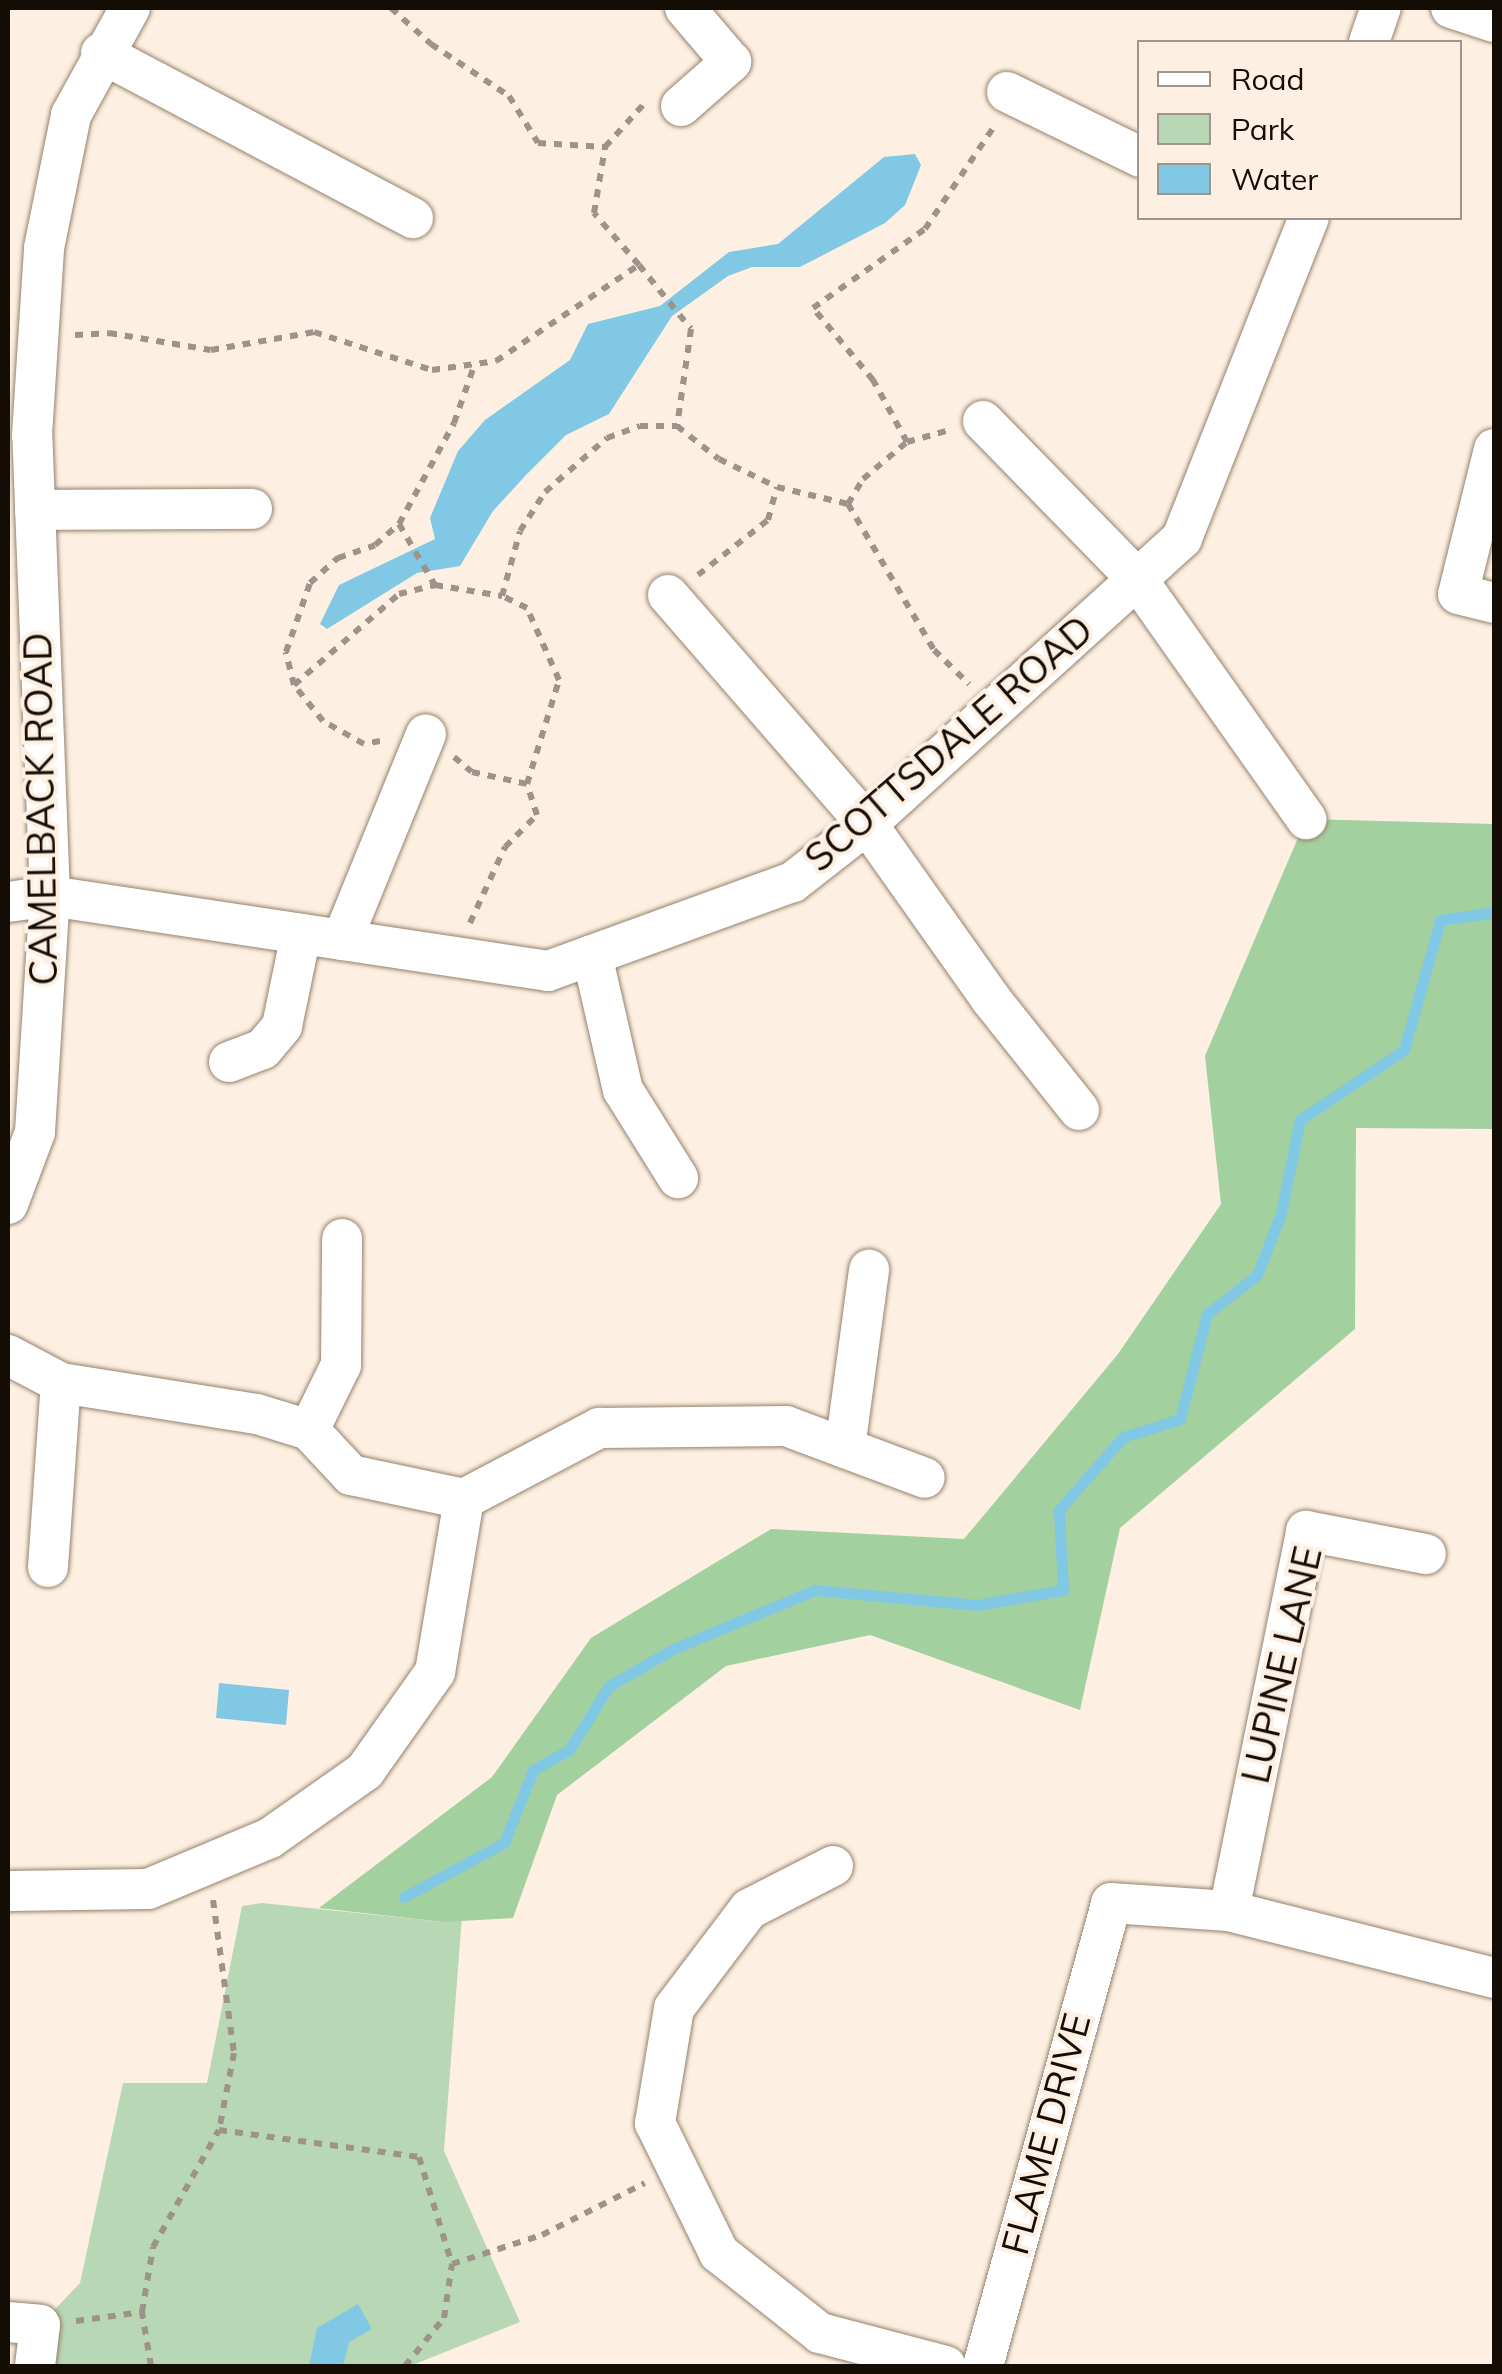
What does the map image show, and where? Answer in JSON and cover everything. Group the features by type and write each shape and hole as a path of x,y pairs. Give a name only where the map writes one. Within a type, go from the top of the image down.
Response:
{"street":[{"name":"CAMELBACK ROAD","path":"8,1204 35,1132 50,896 29,312 71,115 102,52 130,8"},
{"path":"682,106 731,62 685,8"},
{"path":"1370,40 1381,8"},
{"path":"1451,8 1494,22"},
{"path":"102,52 412,218"},
{"path":"1007,92 1137,156"},
{"name":"SCOTTSDALE ROAD","path":"8,902 50,896 548,971 793,882 867,824 1182,538 1308,220"},
{"path":"983,421 1137,579 1306,818"},
{"path":"1494,449 1458,594 1494,602"},
{"path":"35,510 252,508"},
{"path":"668,595 867,824 990,998 1079,1110"},
{"path":"342,940 426,734"},
{"path":"229,1062 263,1048 282,1026 301,934"},
{"path":"592,955 624,1090 678,1178"},
{"path":"309,1430 341,1365 342,1240"},
{"path":"845,1448 869,1270"},
{"path":"8,1355 61,1383 257,1414 309,1430 352,1475 464,1499 599,1428 786,1426 925,1478"},
{"path":"48,1567 61,1383"},
{"path":"8,1890 148,1890 270,1838 366,1771 435,1672 464,1499"},
{"name":"LUPINE LANE","path":"1229,1911 1306,1531 1426,1554"},
{"path":"834,1866 749,1910 674,2008 655,2123 719,2254 820,2333 946,2366"},
{"name":"FLAME DRIVE","path":"983,2366 1111,1903 1229,1911"},
{"path":"1229,1911 1494,1978"},
{"path":"24,2324 36,2366"}],"path":[{"path":"392,8 431,44 508,96 538,143 605,148"},
{"path":"907,442 873,380 813,308 925,229 986,146 1007,92"},
{"path":"677,426 691,330 594,213 605,148 654,95 682,106"},
{"path":"29,312 110,333 212,350 314,332 432,370 473,369 496,361 639,266"},
{"path":"473,369 454,422 399,524 375,544 338,558 310,584 286,652 294,685 323,721 364,744 426,734 472,772 527,784"},
{"path":"848,504 862,479 907,442 983,421"},
{"path":"502,596 520,532 573,463 607,438 640,426 677,426 718,459 777,487 848,504 934,650 994,708"},
{"path":"668,595 739,549 768,520 777,487"},
{"path":"399,524 435,585"},
{"path":"294,685 399,594 435,585 502,596 527,608 559,680 527,784 537,815 505,847 456,957"},
{"path":"151,2366 142,2312 153,2247 219,2130 234,2053 210,1864"},
{"path":"219,2130 419,2157 452,2264 444,2318 405,2366"},
{"path":"452,2264 542,2235 677,2168"},
{"path":"24,2324 142,2312"}],"green space":[{"path":"1306,819 1494,824 1494,1129 1356,1128 1355,1329 1120,1528 1080,1710 870,1635 726,1666 557,1795 513,1918 443,1922 319,1908 492,1777 591,1638 771,1529 964,1539 1118,1354 1221,1204 1205,1056"},
{"path":"262,1903 443,1922 462,1916 444,2151 520,2322 410,2366 35,2366 40,2325 80,2283 123,2083 207,2083 242,1906"}],"water":[{"path":"915,154 921,165 905,205 885,223 800,267 752,267 728,276 672,316 609,414 566,435 526,475 493,511 460,566 417,573 327,629 320,624 339,585 435,539 430,518 458,451 485,420 570,360 588,324 660,306 729,252 778,244 884,157"},
{"path":"219,1683 289,1690 286,1725 216,1718"},
{"path":"358,2304 372,2329 349,2342 343,2366 309,2366 317,2328"}],"waterway":[{"path":"404,1897 504,1843 533,1770 569,1750 609,1686 673,1649 815,1590 977,1605 1063,1590 1059,1510 1123,1437 1180,1419 1207,1314 1257,1275 1281,1213 1300,1120 1404,1050 1440,920 1494,912"}]}
